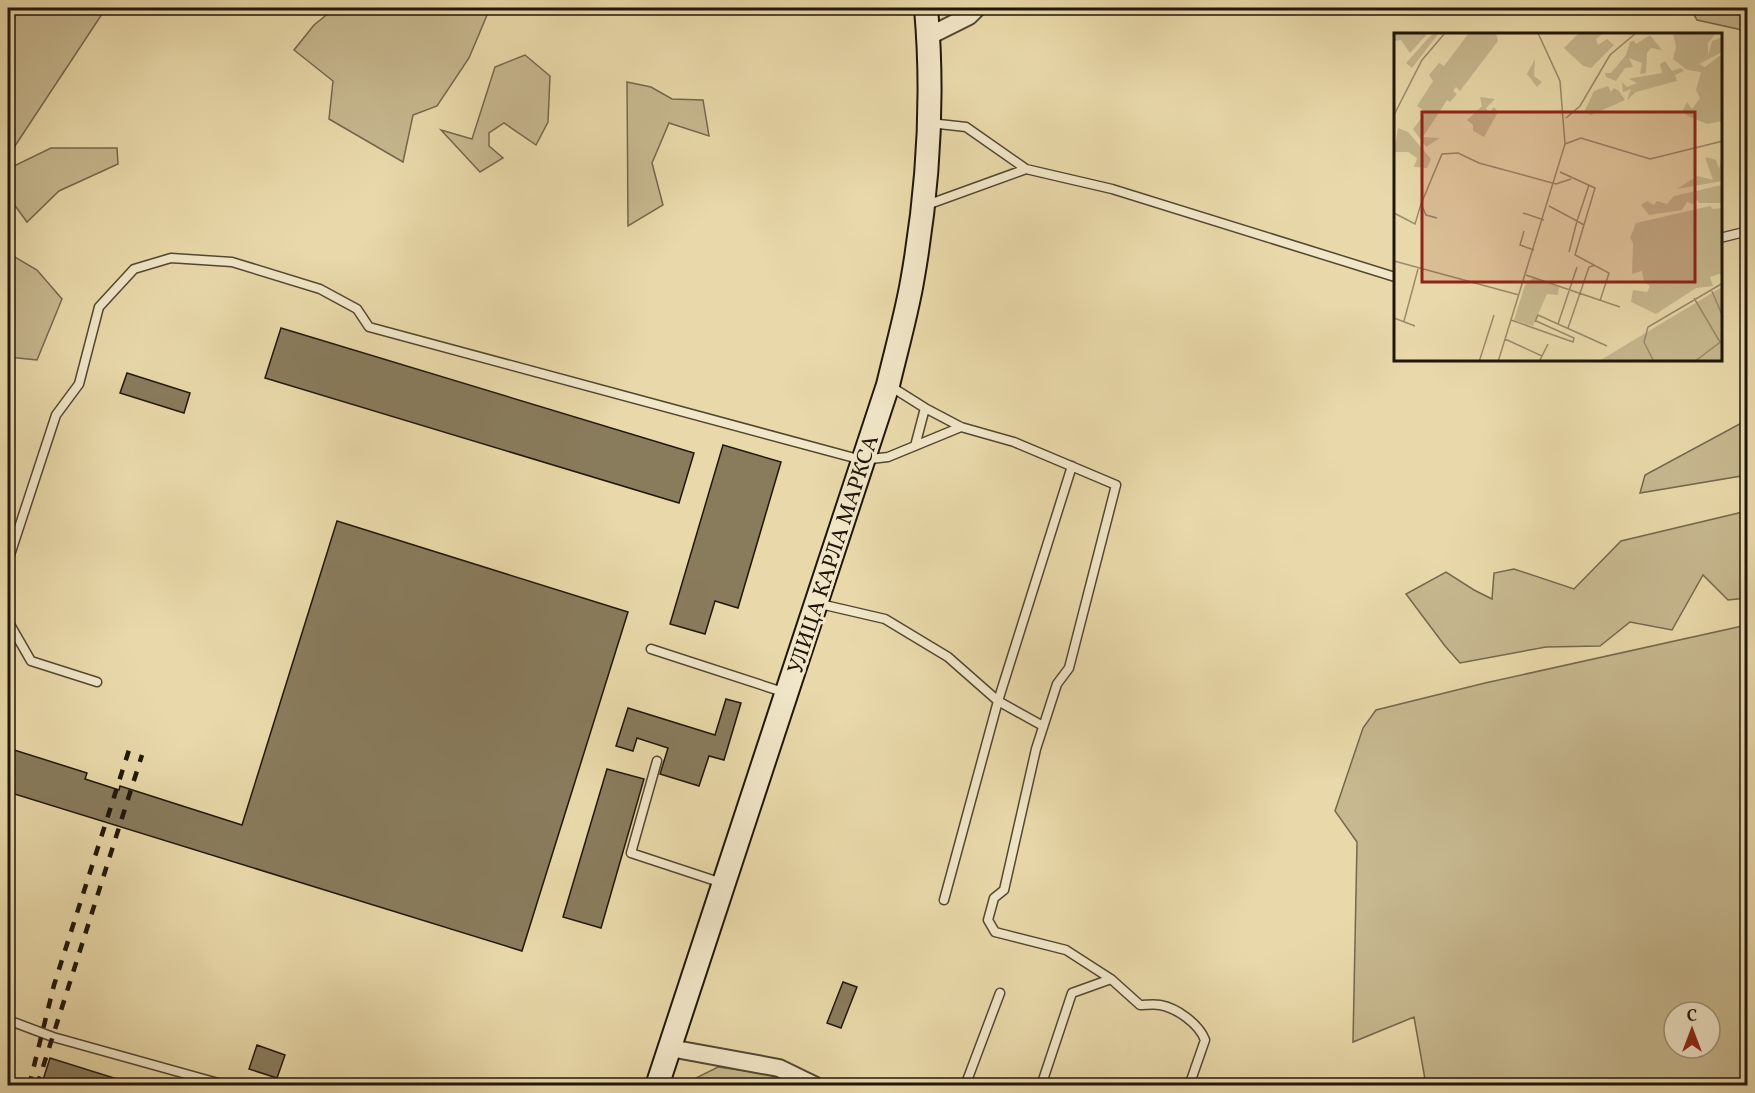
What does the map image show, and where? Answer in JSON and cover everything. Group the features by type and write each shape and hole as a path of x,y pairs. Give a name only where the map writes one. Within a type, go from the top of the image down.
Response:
{"main road":[{"name":"УЛИЦА КАРЛА МАРКСА","path":"657,1086 888,385 912,284 924,206 930,123 929,36 926,8"}],"street":[{"path":"929,36 969,16 977,8"},
{"path":"670,1048 779,1068 816,1086"}],"lane":[{"path":"930,123 966,127 1026,169 1112,189 1394,277"},
{"path":"924,206 1026,169"},
{"path":"1722,238 1748,231"},
{"path":"8,561 57,415 79,384 99,308 134,269 171,258 232,262 320,289 357,309 369,327 862,460 888,457 961,427"},
{"path":"888,385 961,427 1014,442 1116,485 1069,668 1057,684 1036,749 1004,890 993,898 988,920 995,932 1066,950 1111,979 1140,1005 1160,1005 1185,1016 1202,1033 1205,1040 1189,1086"},
{"path":"915,446 925,408"},
{"path":"944,900 998,701 1072,466"},
{"path":"816,603 885,619 948,657 998,701 1043,726"},
{"path":"8,621 31,661 97,682"},
{"path":"651,649 786,693"},
{"path":"657,761 631,853 724,883"},
{"path":"1041,1086 1072,993 1111,979"},
{"path":"965,1086 1000,993"},
{"path":"8,1020 53,1036 229,1086"}],"shaded area":[{"path":"21,8 106,8 9,155 8,26"},
{"path":"335,8 490,8 469,58 437,106 413,115 403,162 329,119 333,81 294,50 314,25"},
{"path":"1690,8 1747,8 1747,31 1697,20"},
{"path":"525,55 550,76 548,122 536,145 504,123 489,133 489,146 503,158 480,172 441,130 472,139 495,67"},
{"path":"627,82 651,87 672,99 703,100 709,136 669,123 652,163 663,205 628,226"},
{"path":"51,148 117,148 118,164 59,191 27,222 8,196 8,159 12,167"},
{"path":"8,253 37,270 62,299 37,360 8,357"},
{"path":"1747,420 1747,475 1640,493 1645,475"},
{"path":"1747,511 1747,598 1728,600 1703,575 1672,630 1630,622 1600,646 1546,647 1460,663 1406,594 1446,572 1492,599 1494,573 1514,569 1574,589 1621,541"},
{"path":"1747,625 1747,1085 1426,1085 1414,1017 1353,1042 1357,842 1335,811 1363,728 1376,710 1485,683"},
{"path":"718,1067 776,1075 803,1086 686,1086 690,1081"}],"building":[{"path":"281,328 694,453 679,503 265,378"},
{"path":"127,373 190,393 184,413 120,393"},
{"path":"723,445 781,462 738,608 715,601 705,634 670,624"},
{"path":"337,521 628,612 522,951 8,792 8,748 87,773 85,779 119,790 120,786 242,825"},
{"path":"726,699 741,703 724,760 709,756 699,786 660,774 668,748 637,738 633,751 616,746 628,708 715,735"},
{"path":"607,769 644,779 601,928 563,917"},
{"path":"843,982 857,987 841,1028 827,1023"},
{"path":"257,1045 285,1055 277,1078 249,1069"},
{"path":"50,1058 130,1083 130,1086 41,1086"}],"railway":[{"path":"29,1086 54,985 129,750"},
{"path":"37,1086 142,755"}]}
